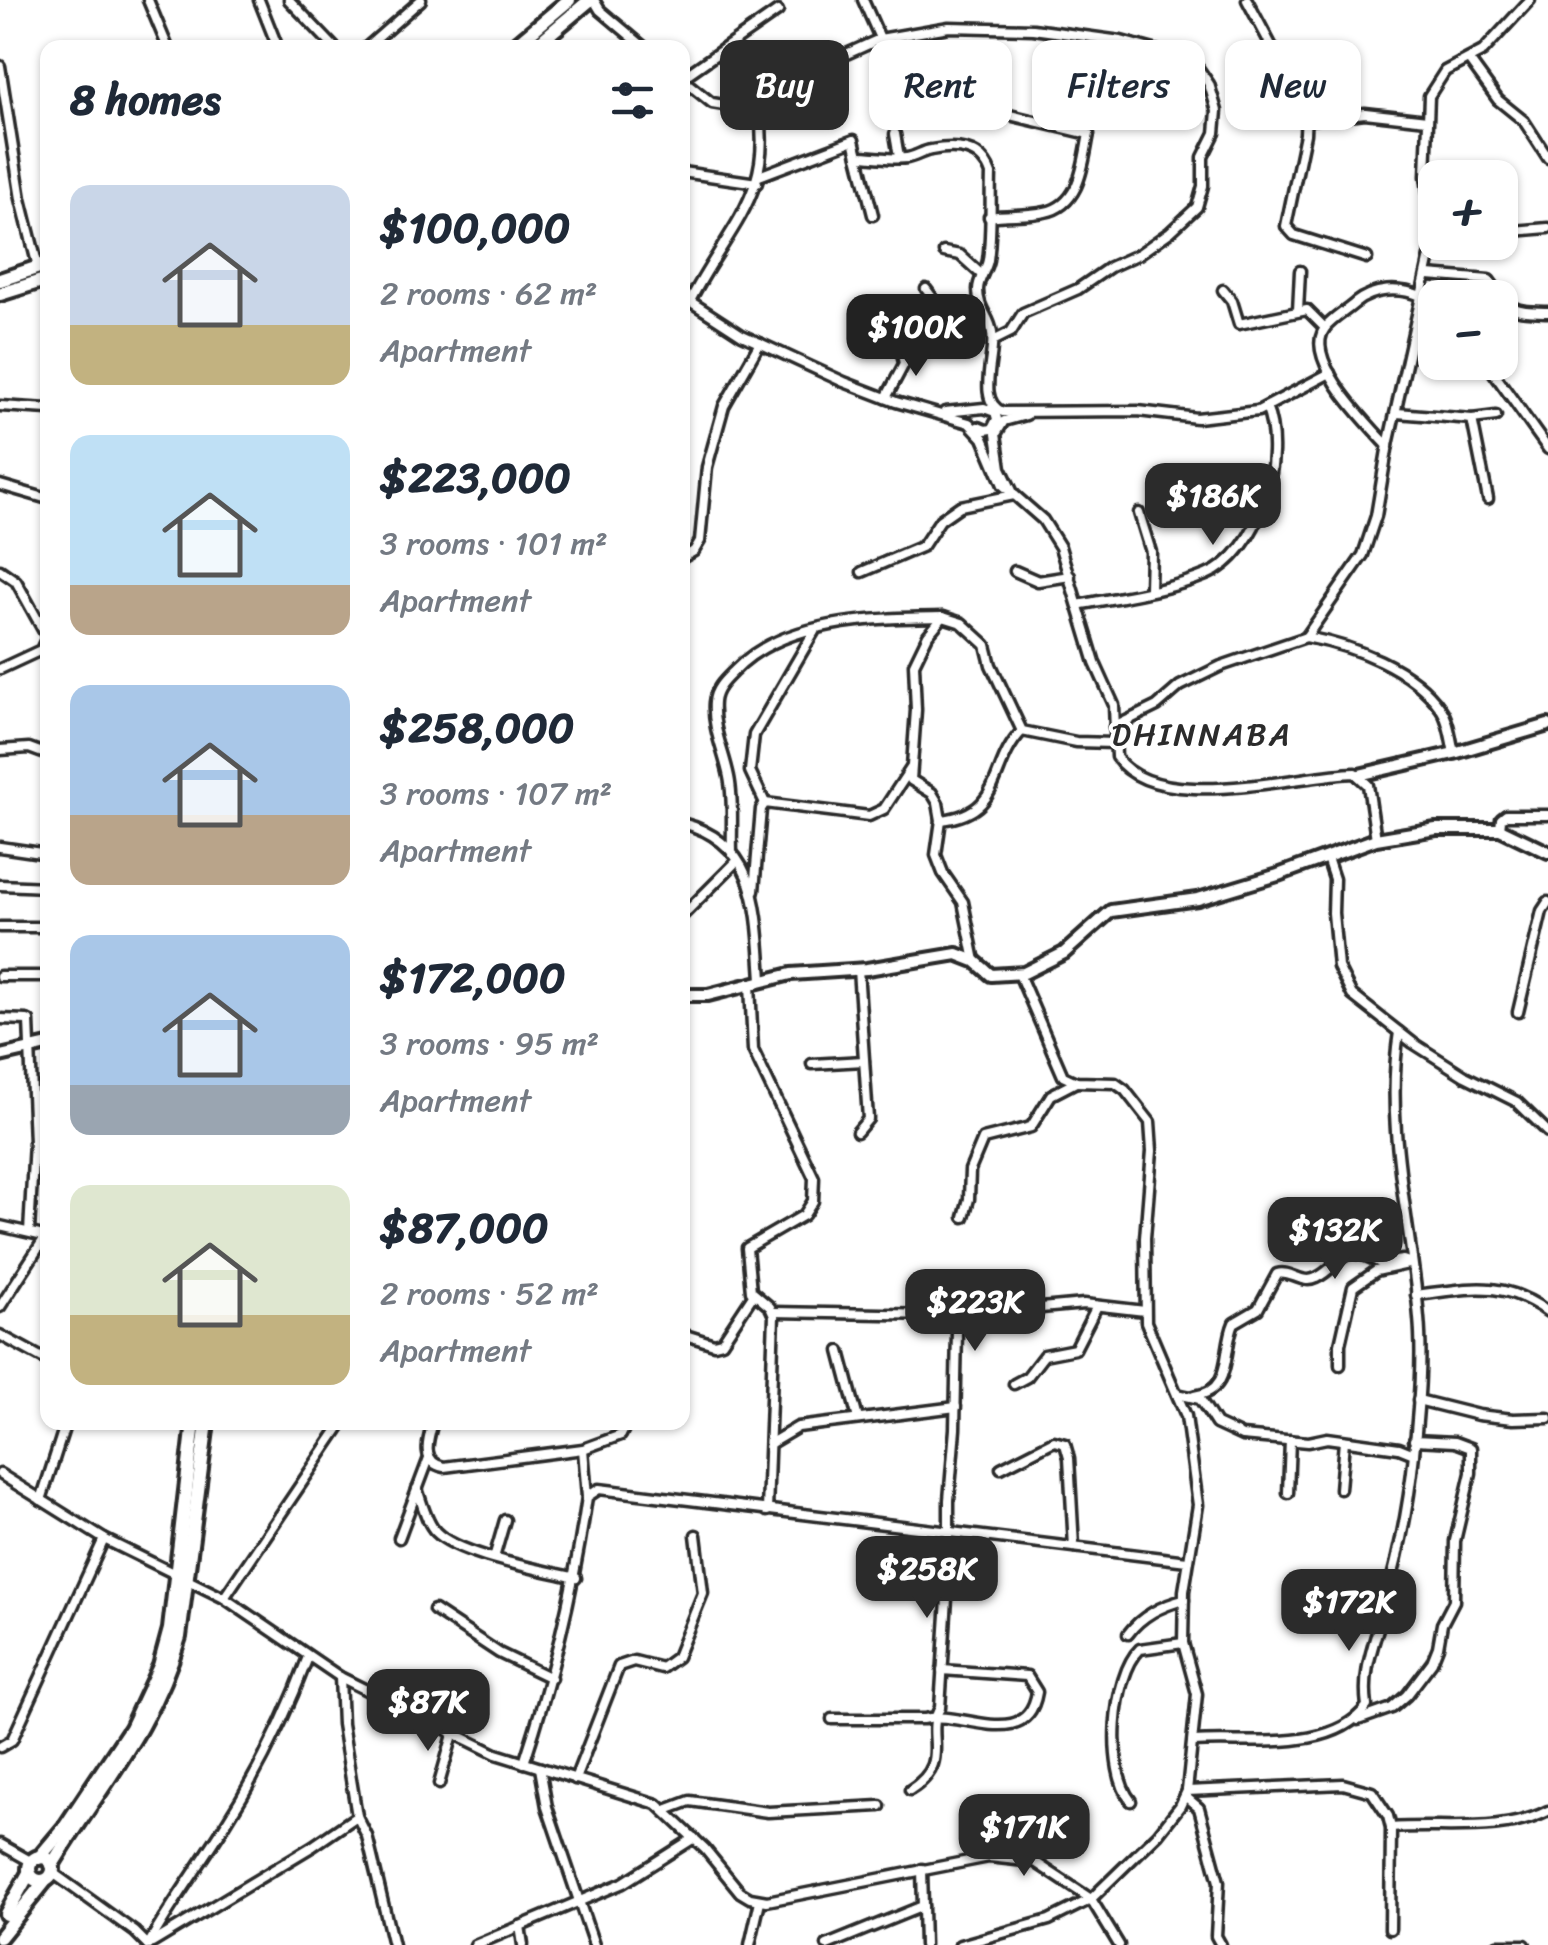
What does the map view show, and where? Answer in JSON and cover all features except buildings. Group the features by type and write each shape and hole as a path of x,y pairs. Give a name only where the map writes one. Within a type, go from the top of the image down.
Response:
{"main road":[{"path":"522,40 569,0"},
{"path":"543,40 592,0"},
{"path":"0,280 40,267"},
{"path":"0,294 40,282"},
{"path":"0,1937 50,1873 147,1720 179,1637 193,1430"},
{"path":"0,1922 33,1864 89,1792 142,1709 166,1646 206,1430"},
{"path":"33,1864 47,1859 50,1873"},
{"path":"33,1864 37,1881 50,1873"}],"street":[{"path":"148,0 165,40"},
{"path":"259,0 275,40"},
{"path":"289,0 327,40"},
{"path":"375,40 421,0"},
{"path":"592,0 636,40"},
{"path":"864,0 899,81 916,94 1090,134 1078,186 1059,208 990,218"},
{"path":"1247,0 1269,40"},
{"path":"1426,160 1428,96 1435,82 1450,67 1486,48 1530,0"},
{"path":"690,73 778,11"},
{"path":"849,53 880,39 949,28 1033,29 1121,40 1192,64 1209,84 1217,111 1215,133 1202,157 1203,186 1196,207 1139,254 1110,267 1078,289 1023,313 1011,332 993,341"},
{"path":"1469,60 1498,100 1524,121 1548,158"},
{"path":"0,66 21,199 40,260"},
{"path":"690,85 720,106"},
{"path":"1361,113 1427,120"},
{"path":"690,292 741,218 758,179 762,130"},
{"path":"1305,130 1286,226 1294,236 1367,258"},
{"path":"895,134 899,158"},
{"path":"690,173 758,179 854,140 873,216"},
{"path":"858,156 908,158 930,150 975,151 985,158 991,174 990,218 987,264 978,288 981,312 990,325 993,341 990,400 996,410 1138,411 1196,418 1258,411 1330,373"},
{"path":"1518,230 1548,228"},
{"path":"944,252 960,256 982,275"},
{"path":"1426,280 1430,260"},
{"path":"1298,311 1300,270"},
{"path":"1428,275 1489,280"},
{"path":"926,289 944,315 981,312"},
{"path":"1223,290 1232,301 1240,324 1307,310 1325,328"},
{"path":"1388,446 1341,393 1321,348 1325,328 1364,296 1400,290 1418,295"},
{"path":"690,300 760,343 886,398 986,430 997,423 992,409 934,413"},
{"path":"1306,637 1363,555 1376,516 1418,310"},
{"path":"1518,310 1528,314 1548,312"},
{"path":"690,553 700,541 707,467 724,406 760,343"},
{"path":"886,398 904,364 902,353"},
{"path":"973,411 982,401 989,376"},
{"path":"1499,380 1548,449"},
{"path":"0,406 40,408"},
{"path":"1078,604 1206,575 1228,560 1266,501 1272,476 1272,423 1266,407"},
{"path":"1014,495 997,453 998,426 1010,419 1054,411"},
{"path":"1396,412 1472,419 1496,416"},
{"path":"1472,419 1488,499"},
{"path":"969,423 983,438 1003,486 1052,532 1070,576 1095,663 1114,704 1116,756 1132,775 1174,785 1222,787 1358,775 1454,754 1548,725"},
{"path":"0,485 40,497"},
{"path":"862,572 923,546 940,520 960,506 1014,495"},
{"path":"1139,512 1150,552 1150,589"},
{"path":"0,570 12,576 40,622"},
{"path":"1015,571 1038,581 1070,576"},
{"path":"34,612 40,611"},
{"path":"943,617 928,635 914,664 916,710 911,780 935,798 941,820 936,855 962,902 974,961"},
{"path":"690,907 735,857 730,782 719,746 714,709 717,690 754,652 814,630 889,618 943,617 962,623 986,646 1022,730"},
{"path":"690,1336 714,1344 722,1342 753,1295 747,1248 804,1214 812,1200 814,1178 753,1050 754,891 765,803 750,771 754,735 814,630"},
{"path":"1114,727 1157,706 1180,686 1221,666 1306,637 1340,643 1409,676 1442,710 1454,754"},
{"path":"0,670 40,649"},
{"path":"1022,730 1076,742 1114,743"},
{"path":"941,820 960,818 990,796 1010,743 1022,730"},
{"path":"0,750 29,748 40,752"},
{"path":"765,803 868,816 884,809 912,766"},
{"path":"1358,775 1368,785 1376,839"},
{"path":"1500,829 1501,819 1506,815 1548,815"},
{"path":"690,826 716,836 735,857 754,891"},
{"path":"690,995 708,995 756,981 958,954 992,975 1019,974 1064,953 1110,911 1198,899 1376,839 1436,829 1500,829 1548,852"},
{"path":"0,847 40,853"},
{"path":"1328,858 1334,880 1333,913 1340,975 1352,995 1464,1076 1517,1102 1548,1132"},
{"path":"0,885 40,888"},
{"path":"1518,1012 1542,911 1548,902"},
{"path":"0,927 40,927"},
{"path":"857,1132 868,1120 858,969"},
{"path":"960,1945 1050,1920 1091,1899 1158,1834 1186,1794 1197,1694 1183,1644 1187,1561 1198,1504 1186,1416 1148,1330 1145,1311 1150,1122 1115,1083 1076,1082 1063,1076 1019,974"},
{"path":"0,976 40,976"},
{"path":"0,1019 28,1021 32,1048 34,1188 29,1232"},
{"path":"1357,1720 1367,1706 1364,1682 1368,1657 1389,1587 1414,1454 1418,1400 1420,1322 1392,1103 1399,1032"},
{"path":"0,1056 40,1046"},
{"path":"812,1064 864,1061"},
{"path":"964,1217 970,1170 982,1140 1031,1127 1051,1095 1076,1082"},
{"path":"0,1226 40,1235"},
{"path":"0,1307 40,1245"},
{"path":"1194,1396 1212,1391 1223,1378 1231,1330 1242,1316 1258,1309 1277,1274 1286,1272 1305,1280 1316,1278 1340,1256 1356,1254 1380,1263 1412,1263"},
{"path":"1340,1365 1340,1344 1354,1287 1376,1271 1412,1263"},
{"path":"1416,1295 1492,1286 1532,1300 1548,1312"},
{"path":"753,1295 773,1312 938,1315 964,1324 1041,1308 1096,1306 1145,1311"},
{"path":"1014,1384 1027,1377 1044,1355 1074,1350 1096,1306"},
{"path":"767,1511 773,1312"},
{"path":"910,1790 930,1770 936,1755 934,1716 940,1708 957,1331 964,1324"},
{"path":"0,1335 40,1357"},
{"path":"840,1351 858,1419"},
{"path":"1178,1394 1202,1400 1212,1420 1227,1431 1253,1438 1308,1442 1327,1438 1399,1448 1414,1454"},
{"path":"1418,1400 1478,1415 1548,1418"},
{"path":"770,1443 796,1428 956,1407"},
{"path":"41,1500 63,1430"},
{"path":"224,1598 338,1430"},
{"path":"399,1538 429,1458 431,1430"},
{"path":"429,1458 444,1467 583,1449 621,1435 623,1430"},
{"path":"1288,1493 1290,1440"},
{"path":"1194,1742 1322,1736 1392,1708 1432,1662 1442,1624 1454,1601 1456,1541 1471,1473 1471,1448 1455,1442 1414,1440"},
{"path":"1000,1468 1054,1441 1064,1442 1069,1458 1074,1547"},
{"path":"1340,1489 1344,1441"},
{"path":"524,1762 551,1678 576,1578 587,1497 583,1449"},
{"path":"0,1474 104,1539 224,1598 340,1677 496,1754 666,1810 740,1892 760,1901 989,1857 1034,1862 1091,1899 1119,1945"},
{"path":"417,1489 432,1529 448,1541 494,1558 576,1578"},
{"path":"587,1497 604,1489 1187,1561"},
{"path":"494,1558 505,1520"},
{"path":"575,1779 619,1666 634,1660 662,1668 677,1657 703,1593 696,1535"},
{"path":"0,1747 12,1740 104,1539"},
{"path":"1128,1634 1163,1606 1184,1600"},
{"path":"434,1610 499,1653 551,1678"},
{"path":"1131,1800 1117,1772 1118,1713 1124,1678 1140,1649 1183,1644"},
{"path":"148,1945 258,1766 308,1656"},
{"path":"832,1719 934,1716 975,1724 1022,1721 1031,1714 1036,1686 1026,1675 942,1670"},
{"path":"340,1677 342,1724 356,1816 368,1836 392,1945"},
{"path":"438,1784 454,1731"},
{"path":"540,1768 547,1806 594,1945"},
{"path":"1186,1794 1343,1784 1372,1792 1391,1828 1390,1929"},
{"path":"1186,1794 1199,1808 1219,1882 1216,1936 1220,1945"},
{"path":"666,1810 690,1802 768,1812 880,1806"},
{"path":"1391,1828 1487,1827 1527,1820 1548,1811"},
{"path":"148,1945 314,1846 356,1816"},
{"path":"475,1945 623,1883 694,1838"},
{"path":"0,1844 33,1864"},
{"path":"922,1869 924,1945"},
{"path":"50,1873 148,1945"},
{"path":"750,1945 760,1901"},
{"path":"827,1945 923,1906"},
{"path":"520,1926 524,1945"},
{"path":"1497,1945 1525,1945"}],"district":[{"name":"DHINNABA","path":"1202,734"}]}
